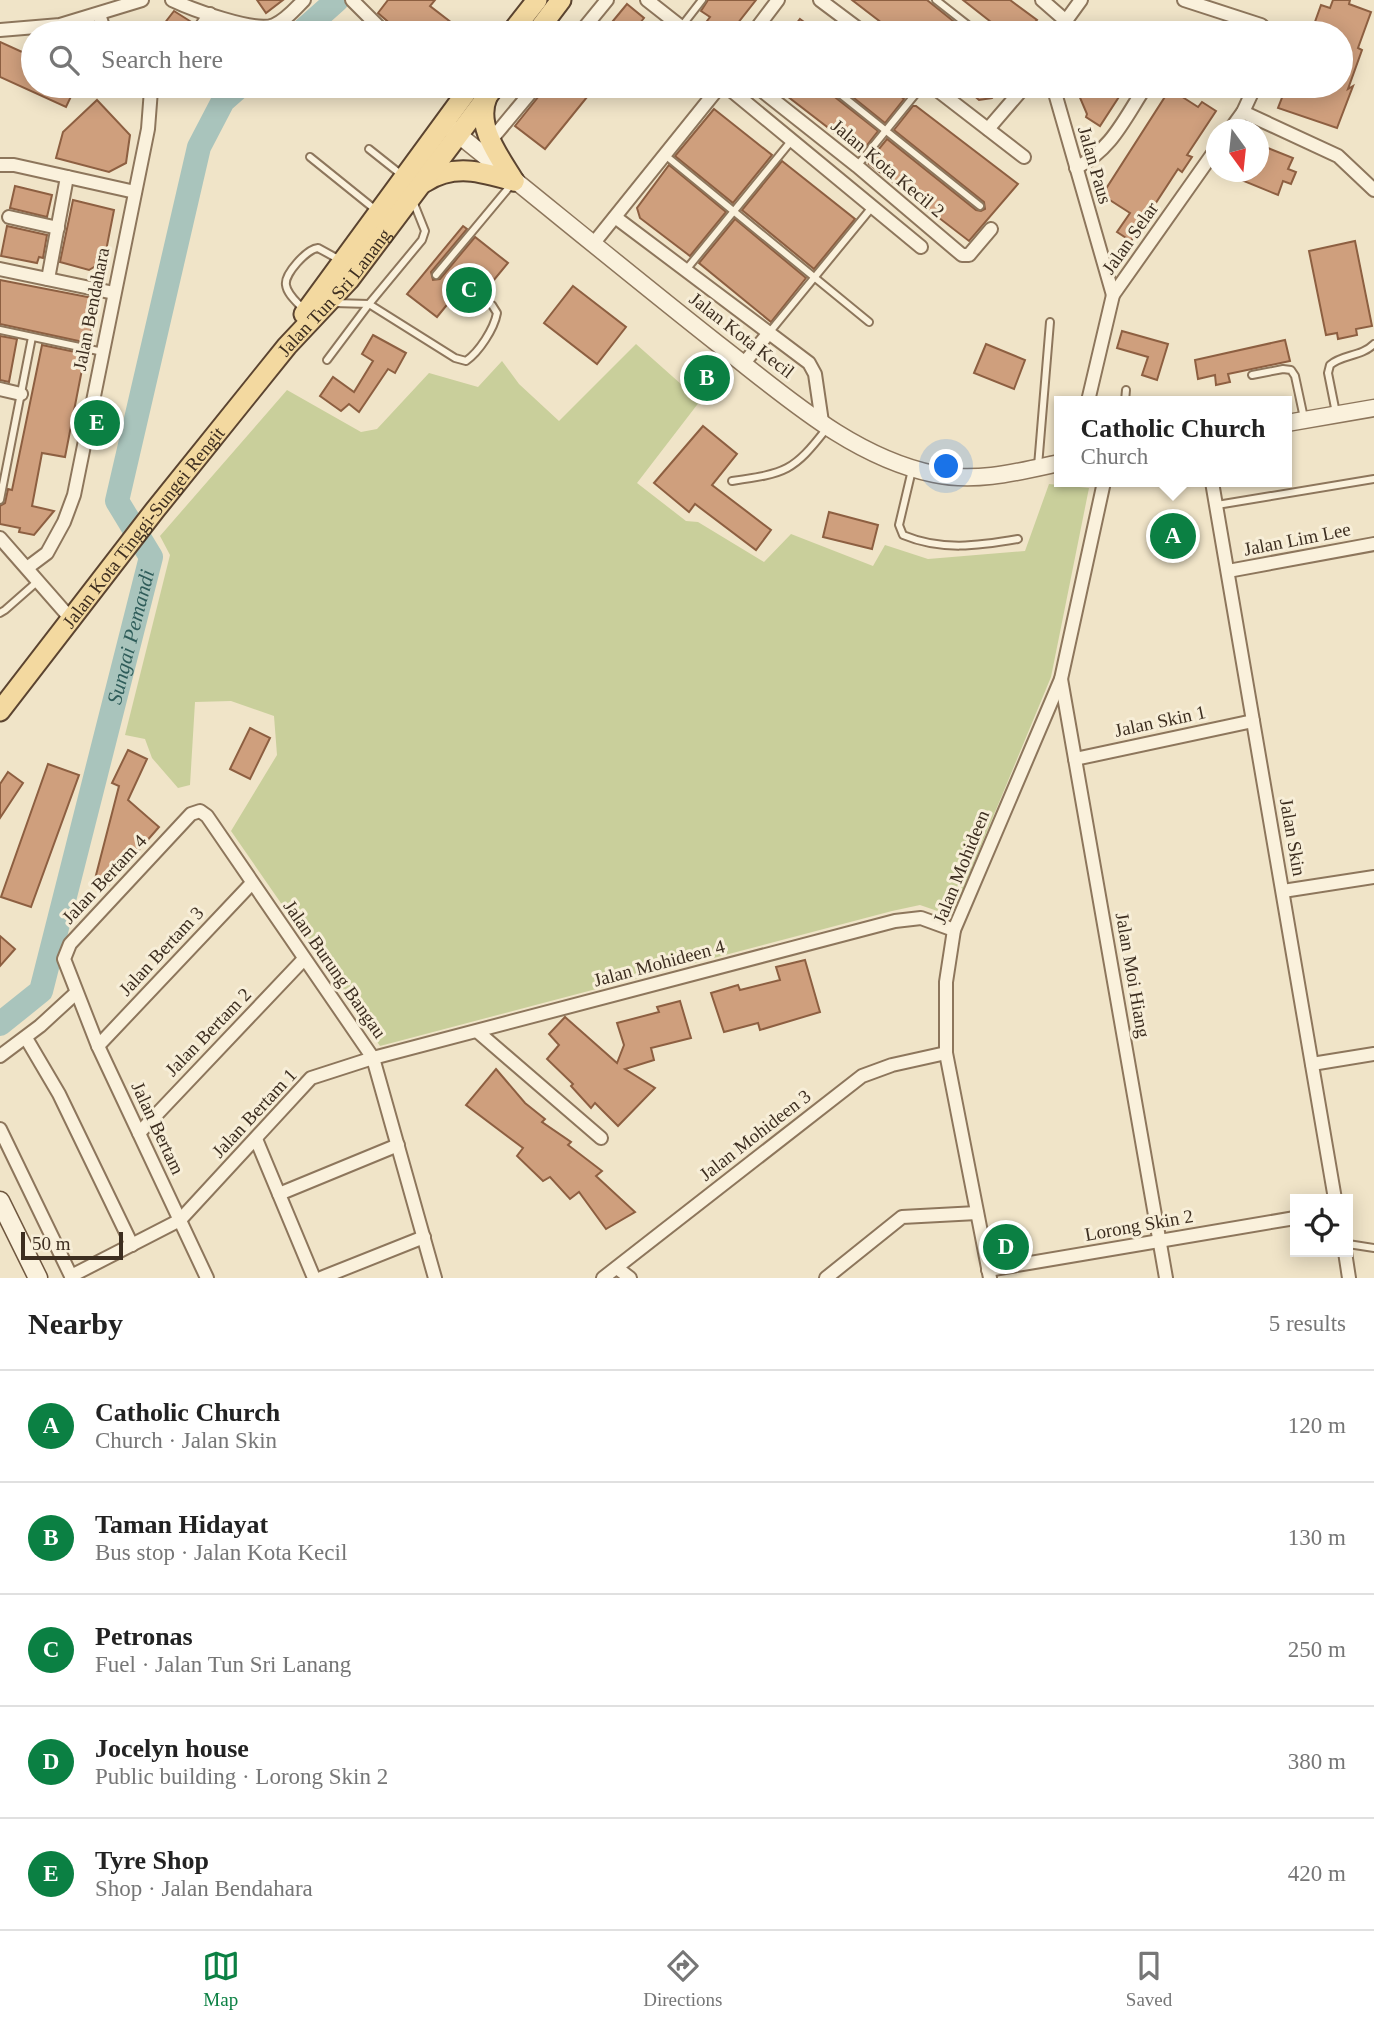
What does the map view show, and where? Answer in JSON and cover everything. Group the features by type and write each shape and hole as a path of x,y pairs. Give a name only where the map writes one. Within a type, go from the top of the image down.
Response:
{"main road":[{"path":"520,21 537,0"},
{"path":"545,21 561,0"},
{"name":"Jalan Tun Sri Lanang","path":"287,346 349,280 469,98"},
{"path":"477,98 491,141 514,181"},
{"path":"412,186 453,170 480,171 514,181"},
{"name":"Jalan Tun Sri Lanang","path":"287,346 305,312 378,212 412,186"},
{"name":"Jalan Kota Tinggi-Sungei Rengit","path":"0,711 155,509 287,346"},
{"path":"0,1201 38,1278"}],"street":[{"path":"76,21 140,0"},
{"path":"173,0 234,21"},
{"path":"281,21 304,0"},
{"path":"352,0 372,21"},
{"path":"590,21 607,0"},
{"path":"647,0 674,21"},
{"path":"764,21 778,0"},
{"path":"820,0 848,21"},
{"path":"1042,0 1066,21 1081,0"},
{"path":"1184,0 1249,21"},
{"path":"205,21 210,14"},
{"path":"99,15 101,21"},
{"path":"0,30 21,28"},
{"name":"Jalan Bendahara","path":"27,568 47,554 64,522 74,495 148,129 149,98"},
{"path":"491,141 526,98"},
{"path":"593,244 710,98"},
{"path":"741,98 921,247"},
{"name":"Jalan Kota Kecil 2","path":"770,98 965,256 969,255 991,229"},
{"path":"948,98 1024,157"},
{"path":"988,129 1015,98"},
{"name":"Jalan Paus","path":"1056,98 1113,295"},
{"path":"1076,168 1095,158 1106,147 1138,98"},
{"path":"1238,119 1249,98"},
{"path":"1243,112 1338,156 1374,190"},
{"name":"Jalan Kota Kecil","path":"451,128 744,363 825,424 857,444 912,468 934,474 981,477 1054,464"},
{"name":"Jalan Selar","path":"1089,396 1113,295 1206,163"},
{"path":"0,165 14,165 135,192"},
{"path":"48,279 67,177"},
{"path":"615,217 808,363 815,373 825,424"},
{"path":"9,218 58,228"},
{"path":"0,269 114,293"},
{"path":"744,363 768,334"},
{"path":"0,389 21,394"},
{"path":"1292,422 1374,408"},
{"name":"Jalan Mohideen","path":"989,1274 946,1053 946,982 954,930 1061,679 1103,487"},
{"name":"Jalan Skin","path":"1213,487 1334,1194"},
{"path":"0,538 71,619"},
{"name":"Jalan Lim Lee","path":"1228,571 1374,544"},
{"name":"Jalan Moi Hiang","path":"1061,679 1166,1278"},
{"name":"Jalan Skin 1","path":"1075,759 1253,721"},
{"name":"Jalan Bertam 4","path":"76,993 64,958 70,944 191,814 200,811 207,816"},
{"name":"Jalan Burung Bangau","path":"207,816 373,1058 435,1278"},
{"path":"1283,891 1374,877"},
{"name":"Jalan Bertam 3","path":"98,1046 252,883"},
{"name":"Jalan Mohideen 4","path":"373,1058 895,921 921,918 954,930"},
{"name":"Jalan Bertam 2","path":"139,1133 304,959"},
{"path":"0,1056 26,1038 76,993"},
{"name":"Jalan Bertam","path":"76,993 206,1278"},
{"path":"478,1032 601,1138"},
{"path":"26,1038 59,1094 132,1245"},
{"name":"Jalan Mohideen 3","path":"603,1278 862,1076 892,1065 946,1053"},
{"path":"1312,1064 1374,1054"},
{"name":"Jalan Bertam 1","path":"72,1277 180,1220 311,1078 373,1058"},
{"path":"0,1129 72,1277"},
{"path":"256,1139 314,1278"},
{"path":"279,1194 398,1144"},
{"path":"826,1278 900,1218 977,1213"},
{"name":"Lorong Skin 2","path":"989,1274 1290,1219"},
{"path":"321,1278 424,1237"},
{"path":"1346,1257 1349,1278"},
{"path":"617,1268 630,1278"}],"lane":[{"path":"690,21 702,0"},
{"path":"936,0 963,21"},
{"path":"845,98 980,206"},
{"path":"857,166 912,98"},
{"path":"685,271 792,140"},
{"path":"327,360 424,238 424,227 412,186 369,149"},
{"path":"664,155 869,322"},
{"path":"310,158 378,212"},
{"path":"436,275 514,181"},
{"name":"Jalan Kota Kecil","path":"768,334 873,206"},
{"path":"305,312 286,288 286,280 306,253 313,248 322,249 342,261"},
{"path":"328,303 369,304 464,361 472,356 494,323 496,313 492,304"},
{"path":"1038,467 1050,322"},
{"path":"0,330 103,352"},
{"path":"0,500 32,337"},
{"path":"1336,415 1328,373 1330,365 1337,360 1364,353 1374,344"},
{"path":"1252,375 1290,370 1295,376 1305,420"},
{"path":"1125,396 1126,390"},
{"path":"732,481 765,476 788,468 804,457 825,424"},
{"path":"912,468 899,525 903,535 946,546 966,547 1017,539"},
{"path":"1216,505 1374,479"},
{"path":"0,613 38,581"},
{"path":"1353,1245 1374,1248"}],"green space":[{"path":"636,344 700,401 637,483 686,521 698,522 764,562 791,534 873,566 885,545 928,559 1025,551 1049,484 1054,484 1054,487 1089,488 1051,677 952,916 920,905 892,911 380,1046 231,831 277,755 274,716 231,701 195,702 190,785 178,788 152,758 145,739 125,735 170,555 160,536 287,390 361,432 377,429 429,373 478,387 502,361 519,384 559,421"}],"building":[{"path":"257,0 283,0 266,13"},
{"path":"388,0 435,0 430,6 449,21 387,21 378,13"},
{"path":"708,0 756,0 739,21 707,21 710,17 701,11"},
{"path":"852,0 927,0 953,21 879,21"},
{"path":"963,0 1010,0 1037,20 1036,21 990,21"},
{"path":"1333,0 1350,0 1349,4 1371,12 1358,48 1362,50 1353,75 1353,21 1315,21 1321,5 1330,8"},
{"path":"627,4 644,18 642,21 613,21"},
{"path":"174,11 190,21 166,21"},
{"path":"0,42 21,52 21,87 0,77"},
{"path":"46,98 70,98 66,107"},
{"path":"537,98 586,98 545,149 515,126"},
{"path":"790,98 836,98 878,131 861,153"},
{"path":"854,98 904,99 885,123"},
{"path":"1080,98 1118,98 1100,126 1086,117"},
{"path":"1164,98 1184,98 1198,107 1202,102 1216,111 1211,119 1206,119 1206,126 1187,155 1192,157 1182,172 1178,169 1131,241 1117,232 1130,213 1102,195"},
{"path":"1282,98 1348,98 1337,128 1278,108"},
{"path":"97,100 130,135 126,163 109,172 56,158 63,132"},
{"path":"913,106 1018,184 969,241 869,164 887,139 976,210 985,209 984,202 894,130"},
{"path":"714,109 772,155 733,203 675,156"},
{"path":"1269,148 1293,158 1288,169 1296,172 1291,184 1283,181 1278,195 1246,182 1269,182"},
{"path":"782,161 855,219 814,269 742,210"},
{"path":"669,165 726,212 690,256 640,218 637,208"},
{"path":"15,186 52,195 47,217 10,208"},
{"path":"73,200 114,210 104,261 89,270 60,262"},
{"path":"735,219 806,278 771,322 699,263"},
{"path":"7,226 47,235 43,258 39,257 37,263 1,256"},
{"path":"463,226 467,229 431,272 433,280 440,279 475,237 508,263 484,292 468,279 437,317 407,294"},
{"path":"1355,241 1372,326 1356,329 1357,335 1338,339 1337,333 1326,335 1309,251"},
{"path":"0,280 98,299 88,343 0,324"},
{"path":"573,286 626,327 597,364 544,323"},
{"path":"1122,331 1168,344 1157,380 1142,375 1148,357 1117,348"},
{"path":"373,335 406,353 395,373 388,369 359,412 349,404 341,411 320,396 333,377 354,392 373,361 362,354"},
{"path":"0,336 17,339 9,382 0,380"},
{"path":"1285,340 1290,361 1228,374 1230,382 1216,385 1215,375 1198,379 1195,360"},
{"path":"986,344 1025,360 1014,389 974,373"},
{"path":"42,345 85,354 65,457 42,453 32,506 54,511 34,535 19,532 20,528 0,524 0,506 5,503 8,489 12,490"},
{"path":"703,426 737,454 712,485 771,530 756,550 695,504 689,512 654,483"},
{"path":"829,512 878,525 872,549 823,537"},
{"path":"250,728 270,738 250,779 230,769"},
{"path":"128,750 147,759 128,800 159,827 103,891 94,883 119,786 112,783"},
{"path":"48,764 79,775 31,907 1,897"},
{"path":"8,772 23,783 0,818 0,784"},
{"path":"0,936 15,949 0,966"},
{"path":"805,960 820,1012 760,1030 758,1023 724,1032 711,993 738,985 740,990 780,980 776,967"},
{"path":"680,1001 691,1038 651,1048 654,1060 625,1069 655,1088 618,1126 595,1103 591,1108 571,1086 573,1084 547,1059 559,1045 549,1034 565,1017 617,1063 624,1045 617,1023 659,1012 657,1007"},
{"path":"496,1069 525,1103 545,1119 542,1122 571,1142 568,1145 602,1171 596,1176 635,1212 606,1229 579,1192 570,1199 550,1177 543,1181 517,1156 523,1148 466,1105"}],"waterway":[{"name":"Sungai Pemandi","path":"313,21 337,0"},
{"name":"Sungai Pemandi","path":"0,1024 41,991 151,557 117,501 199,147 226,98"}],"place":[{"name":"Petronas","path":"469,290"},
{"name":"Taman Hidayat","path":"707,378"},
{"name":"Tyre Shop","path":"97,423"},
{"name":"Catholic Church","path":"1173,536"},
{"name":"Jocelyn house","path":"1006,1247"}]}
